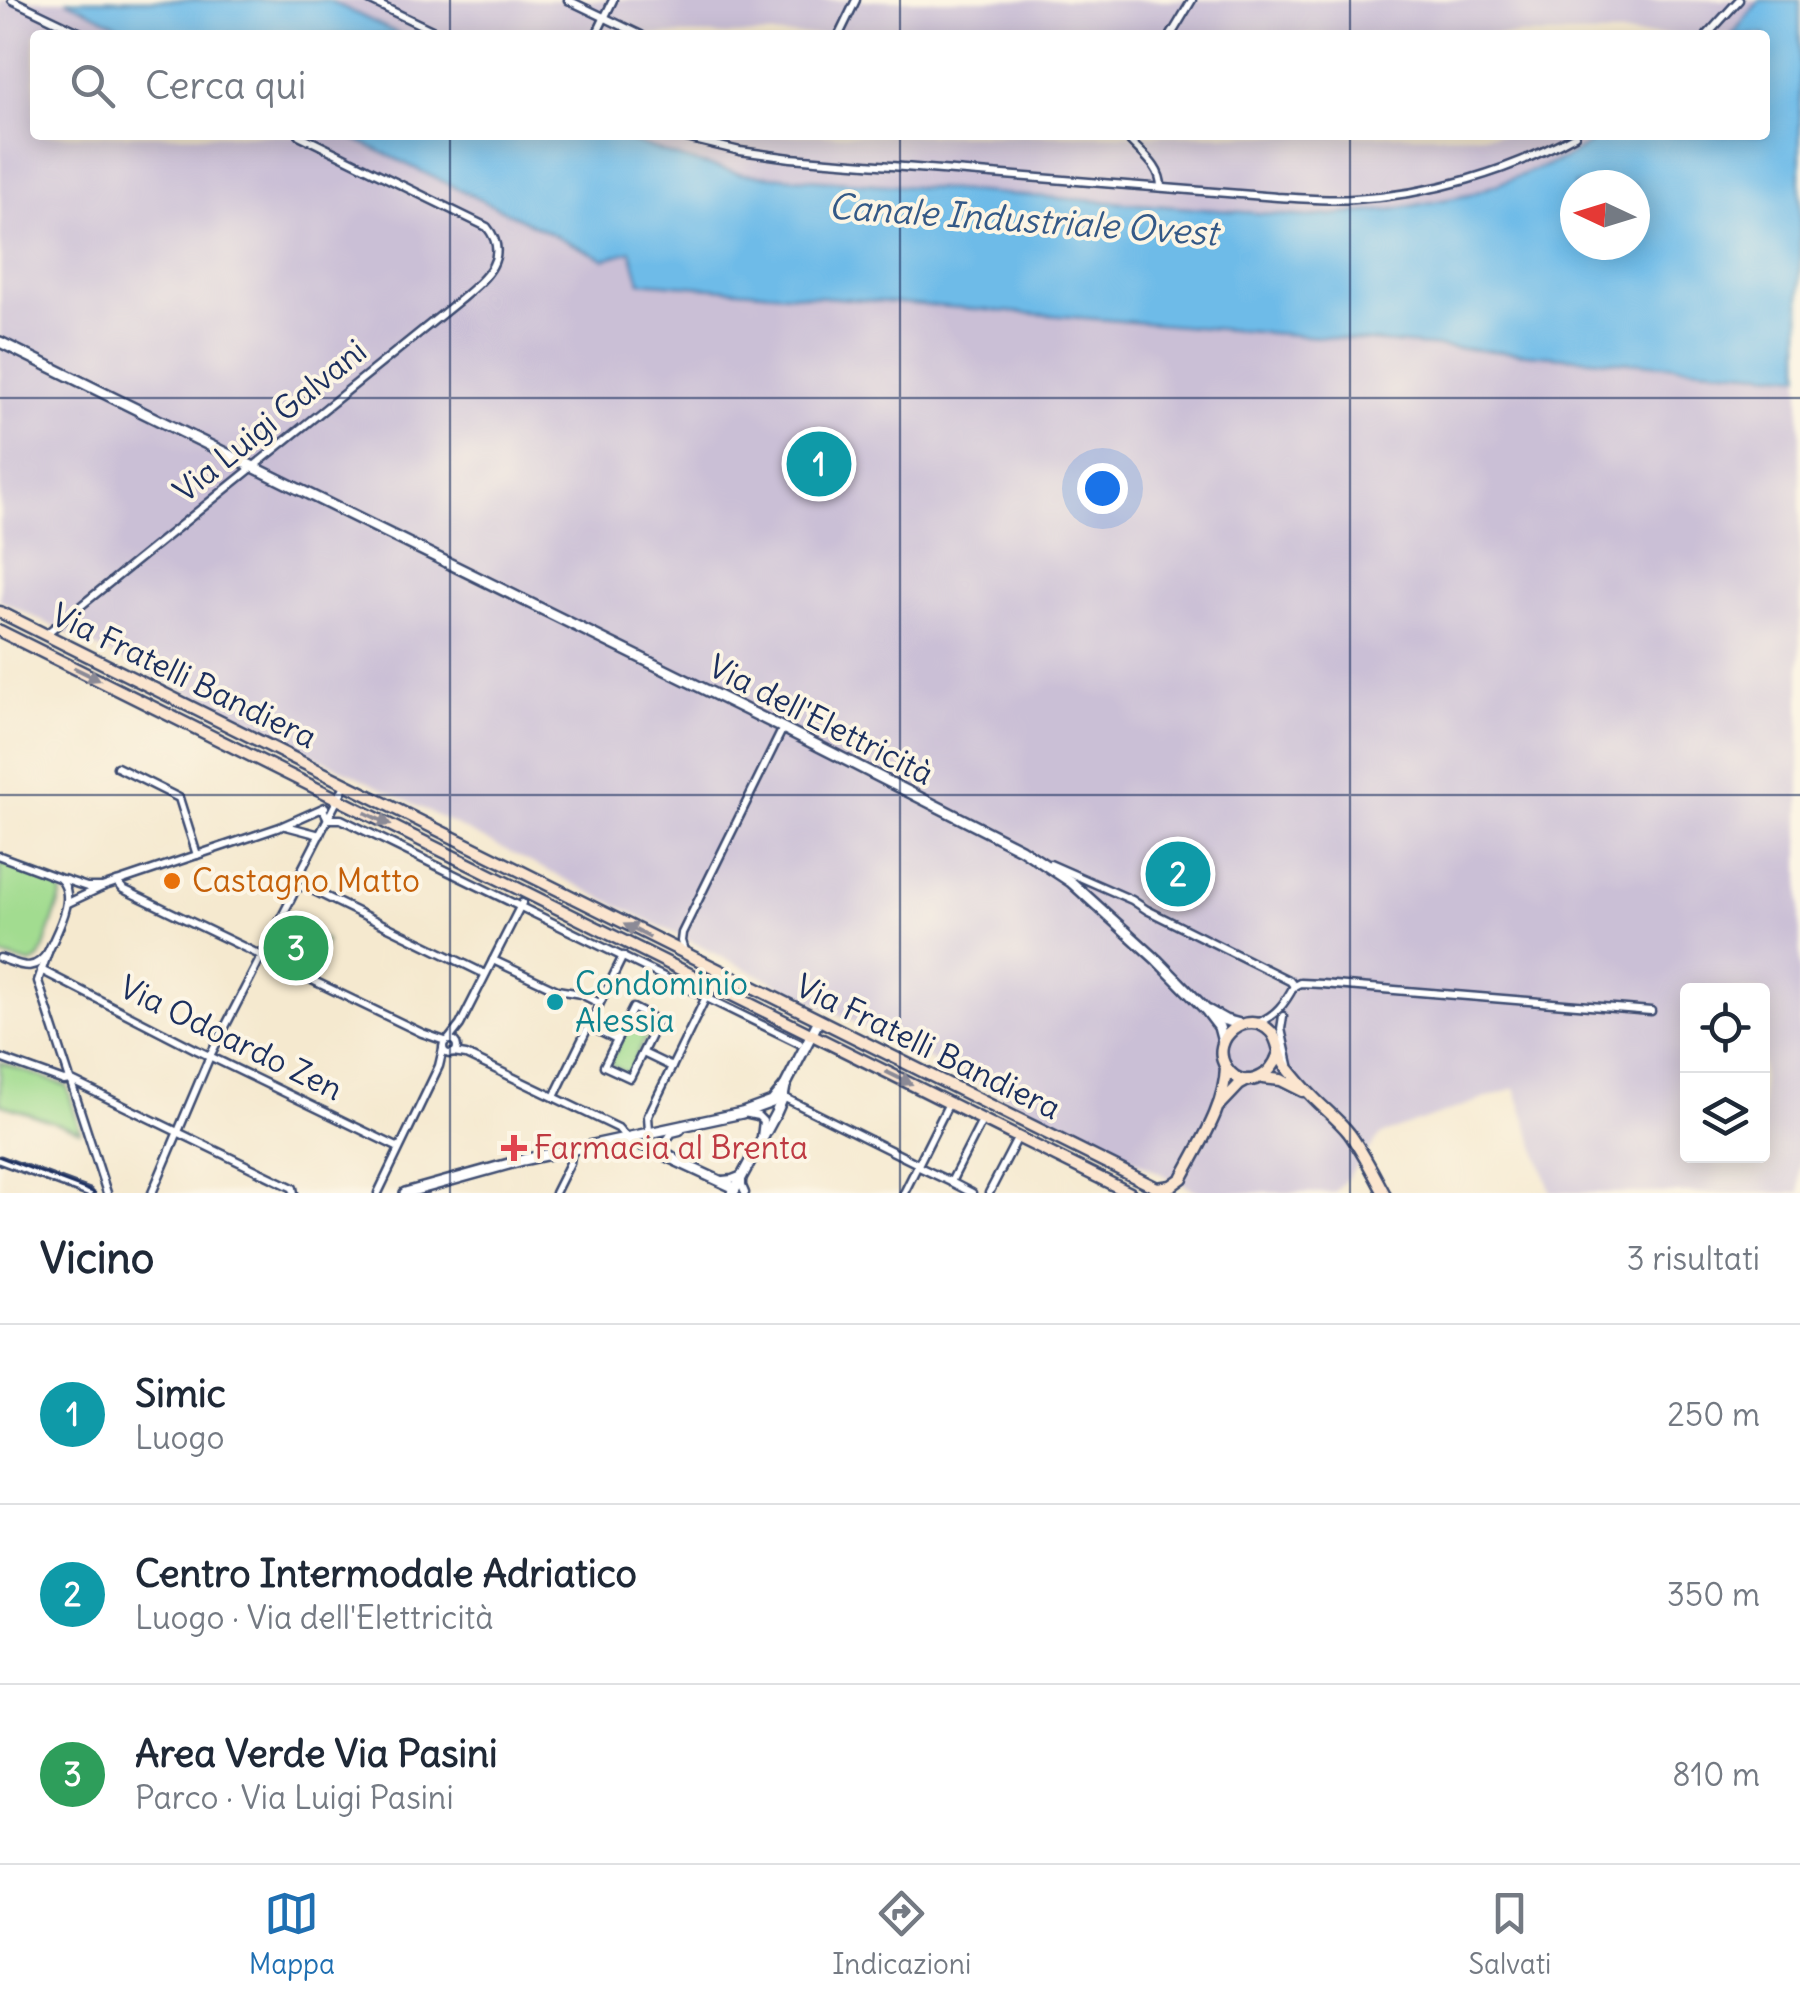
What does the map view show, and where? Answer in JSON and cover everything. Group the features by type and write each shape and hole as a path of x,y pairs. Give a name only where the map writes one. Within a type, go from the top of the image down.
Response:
{"main road":[{"name":"Via Fratelli Bandiera","path":"0,612 1161,1190"},
{"name":"Via Fratelli Bandiera","path":"0,631 1130,1193"},
{"path":"1248,1080 1232,1074 1226,1066 1222,1059 1223,1042 1240,1024 1256,1023 1271,1032 1278,1055 1309,1094 1349,1133 1384,1193"},
{"path":"1262,1078 1270,1072 1278,1055"},
{"path":"1179,1193 1182,1178 1219,1105 1226,1084 1226,1066"},
{"path":"1219,1105 1239,1085 1262,1078 1281,1080 1309,1094"},
{"path":"1161,1190 1182,1178"}],"street":[{"path":"12,0 75,30"},
{"path":"369,0 432,30"},
{"path":"568,0 631,30"},
{"path":"599,30 614,0"},
{"path":"841,30 856,0"},
{"path":"1174,30 1192,0"},
{"path":"1712,30 1739,0"},
{"name":"Via Luigi Galvani","path":"45,635 482,281 492,266 496,252 490,229 308,140"},
{"path":"695,140 791,158 1352,200 1472,178 1563,140"},
{"path":"1130,140 1156,169 1161,187"},
{"name":"Via dell'Elettricità","path":"0,342 784,728 1040,860 1132,900 1294,986"},
{"path":"686,955 682,933 784,728"},
{"path":"117,766 179,798 197,854"},
{"name":"Via Fratelli Bandiera","path":"337,801 346,784"},
{"path":"67,904 102,887 296,823 337,801"},
{"path":"152,1193 210,1056 300,888 300,875 337,801"},
{"path":"323,808 328,818"},
{"name":"Via Fratelli Bandiera","path":"328,818 341,819 799,1043"},
{"path":"296,823 312,835 320,835"},
{"path":"0,856 87,887 102,887"},
{"path":"1040,860 1071,882 1157,960 1219,1026 1223,1042"},
{"path":"59,878 66,883 67,904 38,981 107,1193"},
{"path":"117,882 618,1128 625,1136"},
{"path":"300,888 485,974"},
{"path":"378,1193 528,893"},
{"path":"0,958 30,966 38,964 48,952"},
{"path":"554,1097 622,956"},
{"path":"494,960 557,990 581,994 599,1003"},
{"name":"Via Odoardo Zen","path":"41,970 400,1148"},
{"path":"1256,1023 1268,1018 1284,1004 1294,986 1303,983 1652,1011"},
{"path":"648,1132 648,1116 706,997"},
{"path":"1284,1004 1281,1029 1291,1071"},
{"path":"633,1008 658,1021 630,1078 604,1066 617,1040 633,1008"},
{"path":"1206,1010 1240,1024"},
{"path":"1276,1039 1283,1016"},
{"path":"606,1141 642,1145 740,1192 742,1175 819,1020"},
{"path":"588,1026 617,1040"},
{"path":"643,1052 672,1067"},
{"path":"0,1058 70,1080 293,1188 294,1193"},
{"path":"405,1193 625,1136 742,1113 772,1102 784,1092"},
{"path":"784,1092 972,1193"},
{"path":"904,1193 949,1102"},
{"path":"742,1113 758,1116 763,1122 760,1138"},
{"path":"951,1182 983,1120"},
{"path":"680,1162 665,1151 664,1144 683,1127"},
{"path":"989,1193 1018,1137"},
{"path":"555,1193 572,1149"},
{"path":"0,1160 89,1193"},
{"path":"718,1180 742,1175"}],"shaded area":[{"path":"0,0 66,0 128,30 30,30 30,140 356,140 603,259 631,251 641,282 1800,376 1800,1193 1551,1193 1515,1088 1381,1135 1335,1193 1200,1193 0,600"},
{"path":"328,0 1760,0 1736,30 391,30"},
{"path":"627,140 1595,140 1566,158 1469,195 1390,210 1309,217 743,174"}],"green space":[{"path":"0,862 43,877 62,894 42,953 31,964 0,955"},
{"path":"282,924 305,935 308,930 326,941 309,975 267,954"},
{"path":"634,1012 653,1022 628,1074 609,1064"},
{"path":"0,1062 67,1086 80,1131 0,1104"}],"water":[{"path":"66,0 328,0 391,30 128,30"},
{"name":"Canale Industriale Ovest","path":"1760,0 1800,0 1800,376 640,282 631,251 604,259 356,140 627,140 743,174 1309,217 1390,210 1469,195 1566,158 1595,140 1770,140 1770,30 1736,30"}],"tram line":[{"path":"0,1157 95,1193"}],"place":[{"name":"Simic","path":"819,464"},
{"name":"Centro Intermodale Adriatico","path":"1178,874"},
{"name":"Castagno Matto","path":"172,881"},
{"name":"Area Verde Via Pasini","path":"296,948"},
{"name":"Condominio Alessia","path":"555,1002"},
{"name":"Farmacia al Brenta","path":"514,1148"}]}
